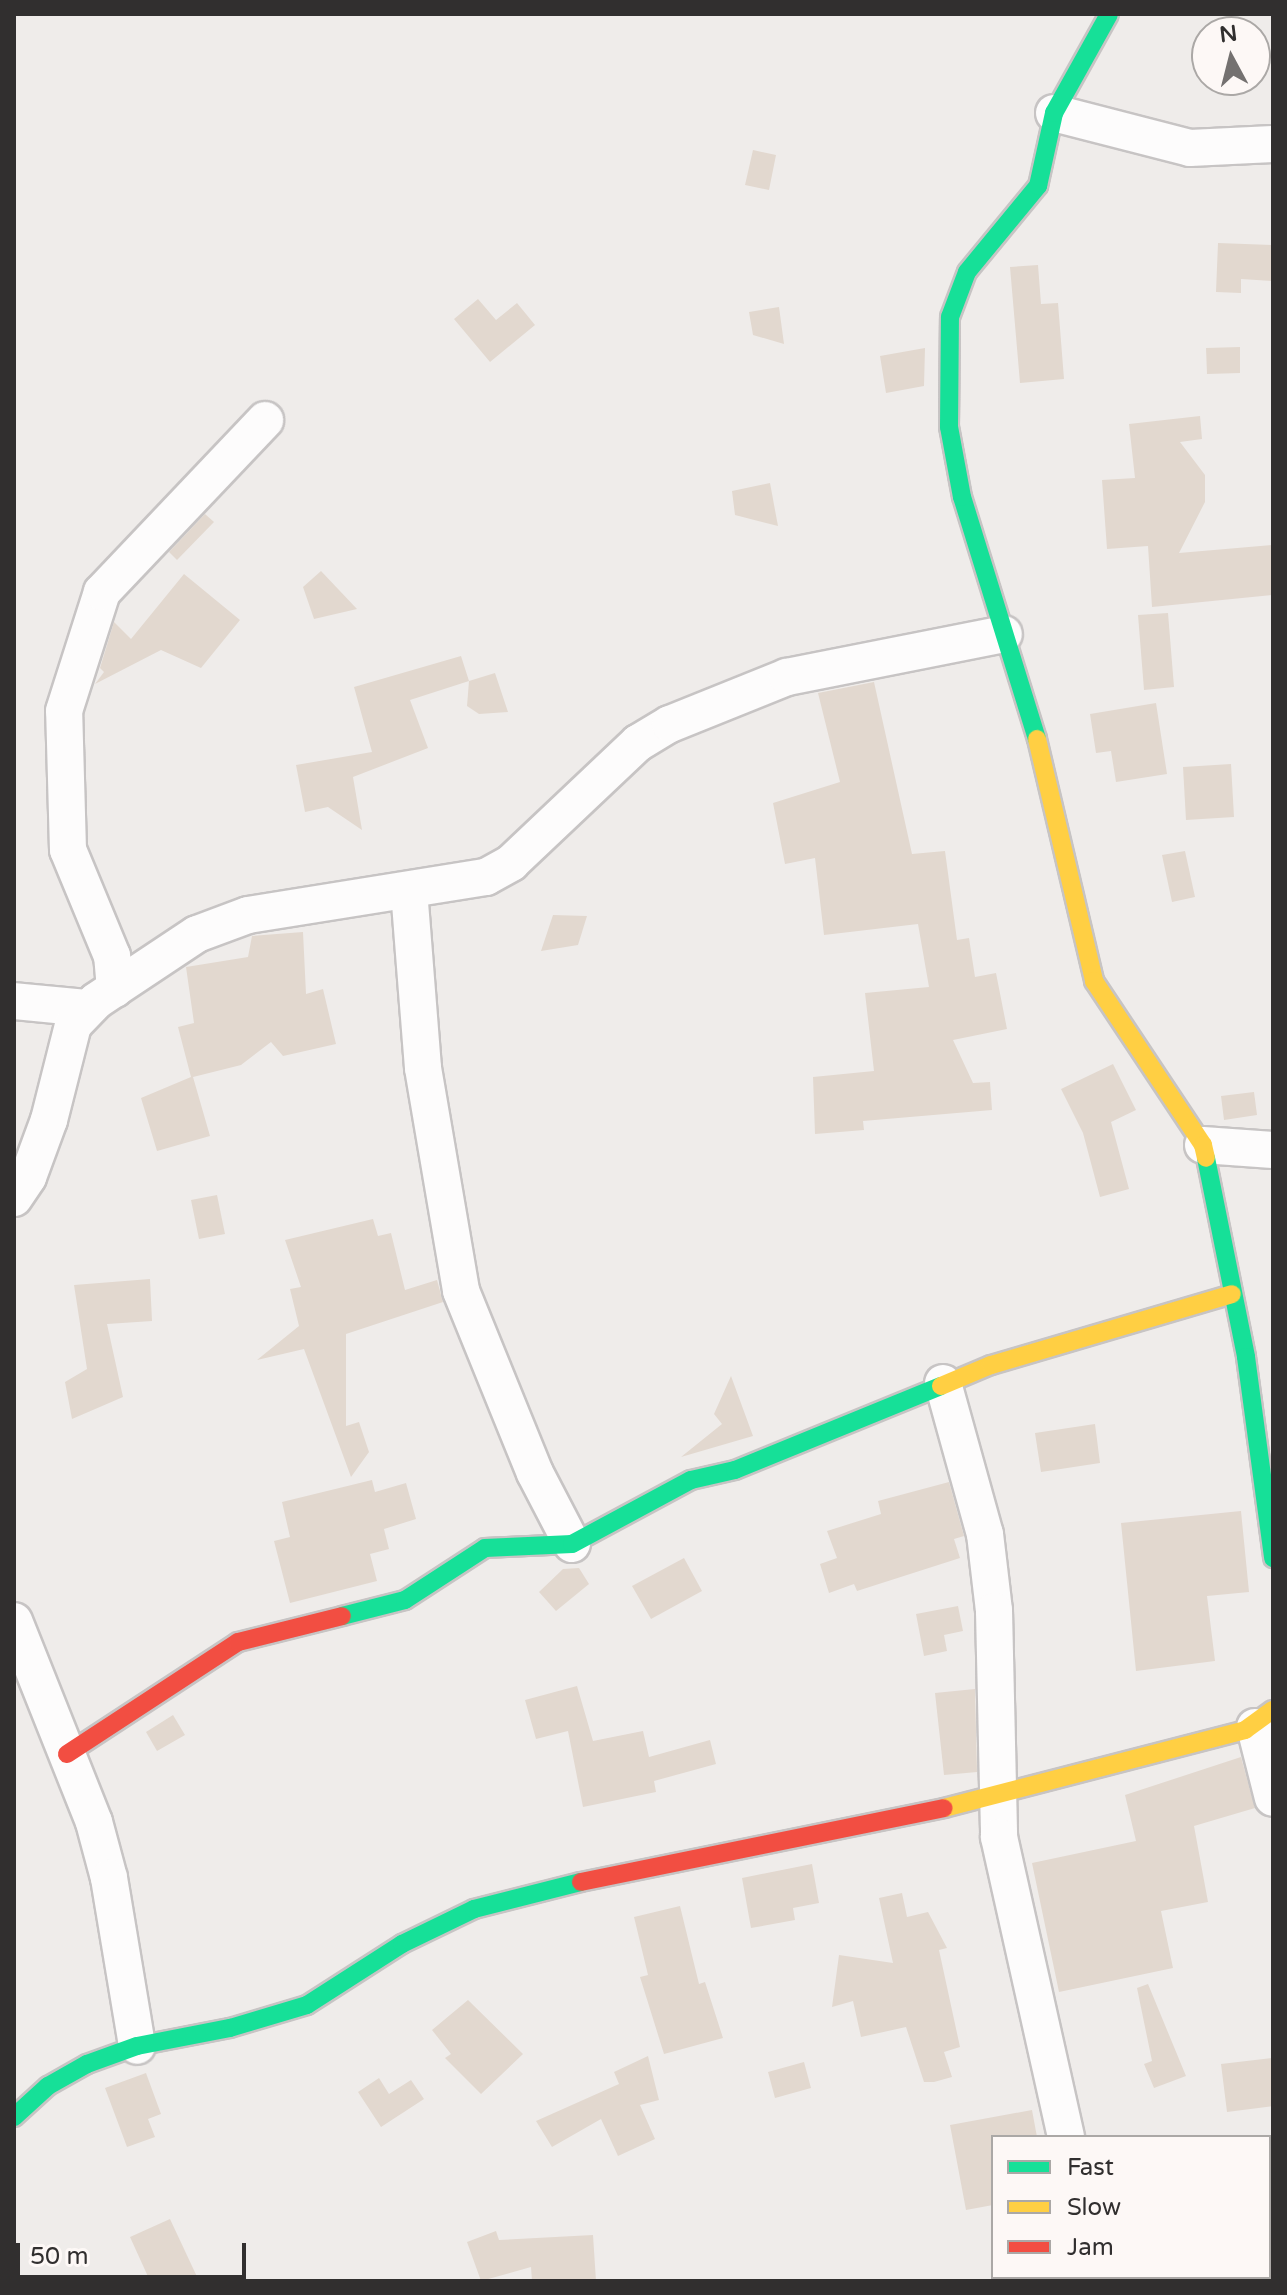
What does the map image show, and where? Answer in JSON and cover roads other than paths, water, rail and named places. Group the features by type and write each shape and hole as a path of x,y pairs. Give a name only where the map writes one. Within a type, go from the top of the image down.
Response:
{"street":[{"path":"1109,14 1054,113 1038,186 967,272 950,317 953,456 1004,634 1027,696 1098,992 1203,1145 1232,1294 1273,1558"},
{"path":"1054,113 1190,148 1273,144"},
{"path":"101,998 112,956 68,850 64,711 102,592 265,420"},
{"path":"14,1198 28,1177 49,1120 68,1037 101,998 197,934 227,921 474,880 511,863 638,743 670,724 787,677 1004,634"},
{"path":"409,890 423,1068 461,1291 535,1473 572,1544"},
{"path":"14,1001 101,998"},
{"path":"1203,1145 1273,1150"},
{"path":"67,1754 238,1642 405,1600 485,1548 572,1544 691,1480 735,1470 943,1383 1152,1314 1232,1294"},
{"path":"943,1383 987,1549 999,1687 996,1796 1005,1872 1019,1911 1066,2135"},
{"path":"14,1621 67,1754 109,1878 137,2046"},
{"path":"14,2117 48,2086 137,2046 230,2028 307,2005 402,1944 474,1909 559,1886 777,1846 996,1796 1264,1718 1273,1798"}]}
